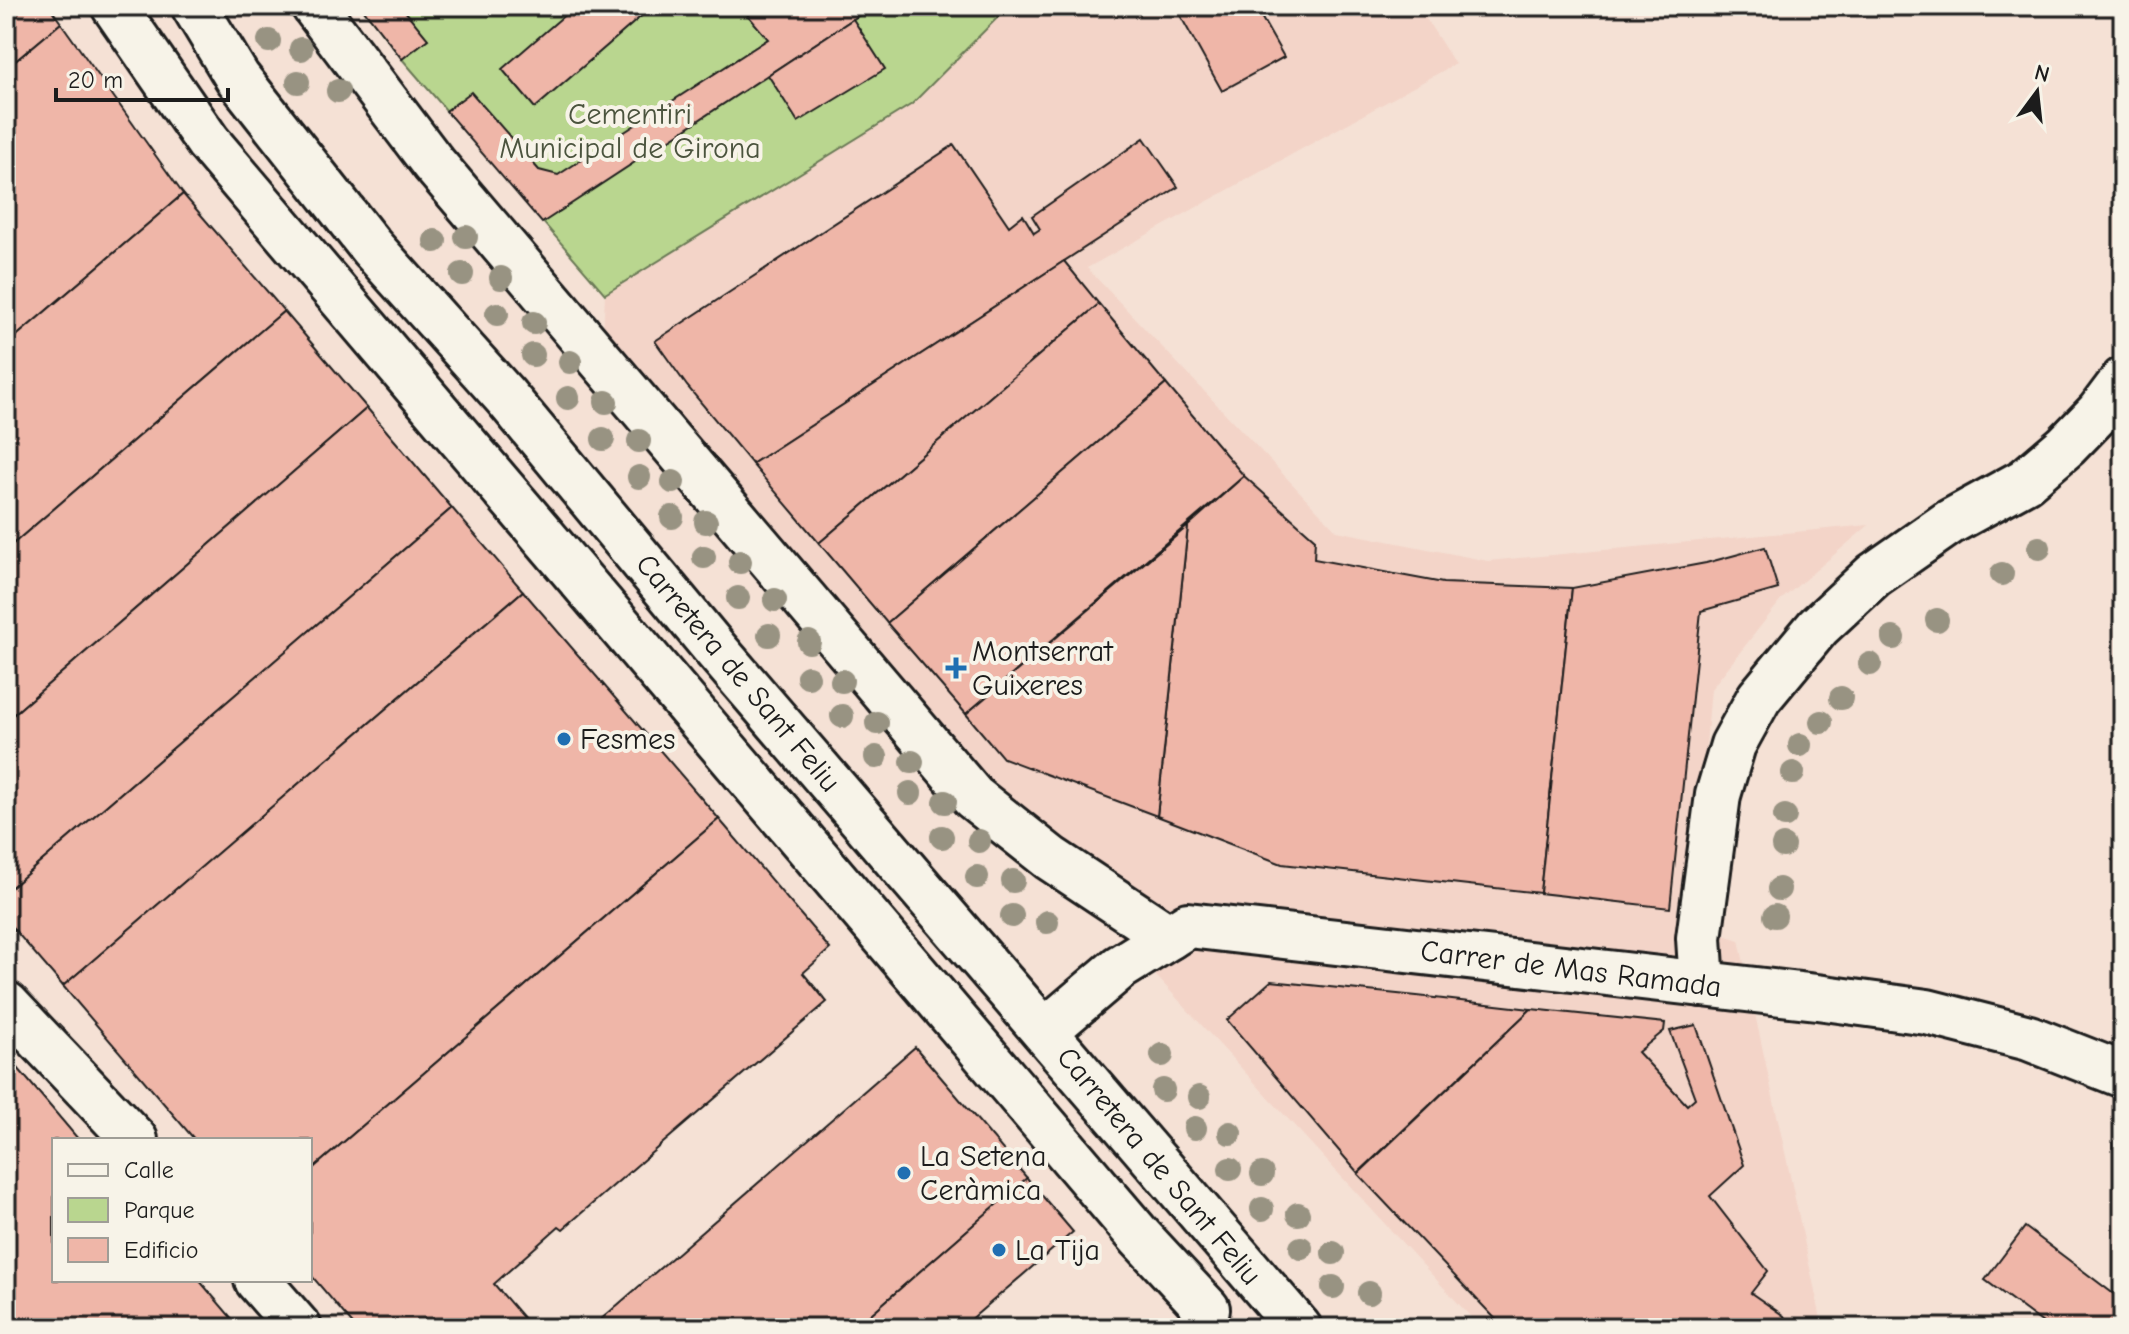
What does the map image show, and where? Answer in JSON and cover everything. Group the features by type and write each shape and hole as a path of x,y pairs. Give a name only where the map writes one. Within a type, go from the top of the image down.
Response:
{"street":[{"path":"114,6 208,142 1140,1237 1197,1318 1252,1274"},
{"name":"Carretera de Sant Feliu","path":"194,6 237,77 371,247 505,396 716,650 1299,1328"},
{"path":"314,6 433,163 973,797 1050,858 1169,937"},
{"path":"1702,984 1699,938 1718,795 1733,745 1759,698 1818,627 1874,575 1950,522 2025,481 2091,420 2123,380"},
{"name":"Carrer de Mas Ramada","path":"1045,1031 1119,968 1188,925 1927,1012 2118,1062"},
{"path":"6,1004 133,1138"},
{"path":"259,1282 299,1328"}],"shaded area":[{"path":"1009,6 1418,6 1455,64 1087,268 1337,531 1488,561 1869,525 1782,599 1711,689 1690,924 1739,940 1823,1328 1481,1328 969,773 603,337 605,294 912,104"}],"green space":[{"name":"Cementiri Municipal de Girona","path":"361,6 1009,6 912,104 605,294 402,59"}],"building":[{"path":"6,6 49,6 61,23 6,69"},
{"path":"361,6 401,6 428,39 402,59"},
{"path":"575,6 653,6 535,108 502,69"},
{"path":"740,6 873,6 542,223 446,111 471,92 539,170 558,175 768,39"},
{"path":"1175,6 1255,6 1284,57 1222,91"},
{"path":"853,19 885,69 798,122 768,75"},
{"path":"61,23 183,194 6,345 6,69"},
{"path":"1144,138 1178,187 752,464 687,386 655,341 954,145 1009,226 1023,215 1034,233 1040,229 1032,216"},
{"path":"183,194 284,311 6,550 6,345"},
{"path":"1064,261 1099,304 819,543 752,464"},
{"path":"1099,304 1166,384 887,623 819,543"},
{"path":"284,311 367,408 6,721 6,550"},
{"path":"1166,384 1244,476 966,714 887,623"},
{"path":"367,408 452,508 6,892 6,721"},
{"path":"1244,476 1315,539 1314,559 1443,583 1572,588 1540,893 1282,864 1157,816 1188,526"},
{"path":"452,508 523,591 63,986 6,920 6,892"},
{"path":"1188,526 1157,816 1003,758 966,714"},
{"path":"1765,547 1778,589 1701,611 1670,908 1540,893 1572,588 1706,563"},
{"path":"523,591 719,819 312,1169 312,1138 193,1138 63,986"},
{"path":"719,819 830,949 803,973 827,1002 563,1229 559,1226 494,1284 532,1328 356,1328 312,1276 312,1169"},
{"path":"1271,981 1531,1009 1358,1173 1227,1020"},
{"path":"1531,1009 1665,1023 1664,1031 1638,1052 1687,1105 1695,1098 1670,1031 1696,1025 1744,1165 1710,1196 1768,1271 1751,1293 1784,1316 1790,1328 1504,1328 1358,1174"},
{"path":"915,1047 1027,1178 855,1328 591,1328"},
{"path":"6,1054 77,1138 52,1138 52,1282 201,1282 240,1328 6,1328"},
{"path":"1027,1178 1073,1232 961,1328 855,1328"},
{"path":"2025,1227 2123,1301 2123,1328 2040,1328 2043,1323 1985,1280"}],"place":[{"name":"Montserrat Guixeres","path":"956,668"},
{"name":"Fesmes","path":"564,739"},
{"name":"La Setena Ceràmica","path":"904,1173"},
{"name":"La Tija","path":"999,1250"}]}
